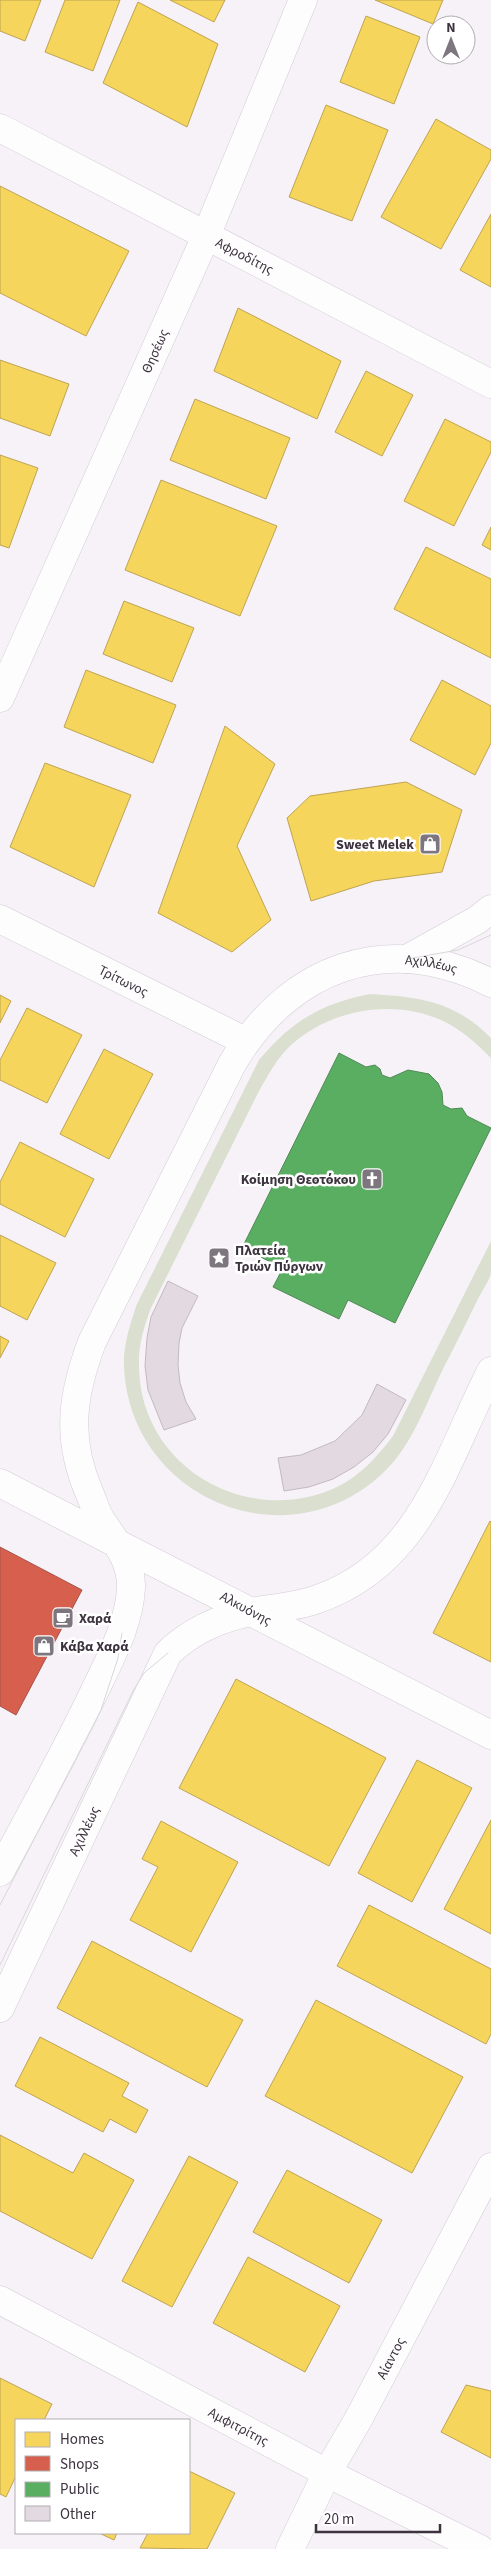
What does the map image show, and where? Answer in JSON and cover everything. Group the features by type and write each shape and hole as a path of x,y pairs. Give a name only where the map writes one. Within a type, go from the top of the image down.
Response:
{"street":[{"name":"Θησέως","path":"0,698 206,236 303,0"},
{"name":"Αφροδίτης","path":"0,128 491,384"},
{"name":"Αχιλλέως","path":"407,959 477,920 491,909"},
{"name":"Τρίτωνος","path":"0,919 245,1041"},
{"name":"Αχιλλέως","path":"407,959 438,963 468,971 491,982"},
{"path":"0,1872 82,1720 122,1633 131,1587 126,1562 118,1544 100,1518 78,1462 74,1424 74,1401 81,1371 92,1342 245,1041 272,1009 291,994 317,978 346,967 376,960 407,959"},
{"path":"251,1612 314,1601 335,1592 369,1573 392,1554 412,1530 428,1504 491,1371"},
{"name":"Αλκυόνης","path":"0,1483 491,1735"},
{"name":"Αχιλλέως","path":"0,2008 168,1653 181,1640 222,1618 251,1612"},
{"name":"Αίαντος","path":"290,2549 327,2473 363,2410 491,2167"},
{"name":"Αμφιτρίτης","path":"0,2300 327,2473 480,2549"}],"green space":[{"path":"370,994 420,999 435,1003 464,1016 491,1038 491,1058 468,1037 443,1021 423,1014 381,1009 339,1017 320,1025 302,1036 286,1050 259,1091 150,1310 140,1344 139,1365 144,1401 157,1433 178,1460 205,1480 235,1494 269,1500 303,1498 337,1487 368,1465 393,1436 491,1241 491,1272 488,1282 444,1367 419,1422 404,1448 385,1471 346,1499 305,1513 262,1514 221,1504 184,1483 154,1452 133,1413 124,1367 126,1343 130,1327 137,1304 259,1060 283,1035 308,1016 336,1003"}],"building: Homes":[{"path":"0,0 41,0 25,41 0,31"},
{"path":"65,0 120,0 93,71 45,52"},
{"path":"170,0 225,0 214,22"},
{"path":"375,0 443,0 437,15 426,15 426,21"},
{"path":"138,2 218,44 187,127 103,83"},
{"path":"366,16 420,37 394,104 340,82"},
{"path":"326,105 388,130 352,221 289,197"},
{"path":"436,119 491,150 491,159 441,249 381,217"},
{"path":"0,186 129,251 86,336 0,293"},
{"path":"491,214 491,287 460,270"},
{"path":"238,308 341,361 317,419 214,371"},
{"path":"0,360 69,384 50,436 0,418"},
{"path":"366,371 413,395 382,456 335,432"},
{"path":"195,399 290,438 266,499 170,460"},
{"path":"445,419 491,442 491,452 454,526 404,501"},
{"path":"0,455 38,468 9,548 0,545"},
{"path":"161,480 277,526 240,616 125,570"},
{"path":"491,527 491,550 482,545"},
{"path":"426,547 491,579 491,658 394,609"},
{"path":"124,601 194,628 172,682 103,654"},
{"path":"86,670 176,705 153,763 64,727"},
{"path":"442,680 491,706 491,743 475,775 410,740"},
{"path":"225,726 275,764 237,846 271,920 232,952 158,913"},
{"path":"45,763 131,795 94,887 10,847"},
{"path":"406,782 462,810 442,872 374,881 311,901 287,818 310,796"},
{"path":"0,995 11,1001 0,1023"},
{"path":"27,1008 82,1035 47,1103 0,1080 0,1060"},
{"path":"104,1049 153,1074 109,1159 60,1134"},
{"path":"20,1142 94,1179 65,1237 0,1204 0,1182"},
{"path":"0,1235 56,1263 27,1320 0,1306"},
{"path":"0,1336 9,1341 0,1358"},
{"path":"491,1522 491,1662 433,1633"},
{"path":"236,1679 386,1758 329,1866 179,1788"},
{"path":"417,1760 472,1788 412,1902 358,1873"},
{"path":"491,1820 491,1934 444,1909"},
{"path":"161,1821 238,1862 191,1952 130,1920 158,1867 142,1859"},
{"path":"369,1905 491,1969 491,2034 486,2044 337,1966"},
{"path":"92,1941 243,2020 207,2087 57,2008"},
{"path":"316,2000 463,2077 412,2173 265,2096"},
{"path":"40,2037 129,2083 122,2096 148,2110 136,2133 110,2119 103,2132 15,2086"},
{"path":"0,2135 73,2173 84,2153 134,2180 92,2259 0,2211"},
{"path":"189,2156 238,2182 172,2307 122,2281"},
{"path":"287,2170 382,2220 349,2283 253,2232"},
{"path":"248,2257 340,2306 305,2372 213,2323"},
{"path":"0,2378 52,2404 44,2419 15,2419 15,2478 6,2497 0,2494"},
{"path":"466,2385 491,2391 491,2458 441,2432"},
{"path":"190,2471 235,2493 207,2549 140,2548 147,2534 190,2534"},
{"path":"101,2534 117,2534 114,2540"}],"building: Shops":[{"path":"0,1547 82,1590 16,1715 0,1706"}],"building: Public":[{"name":"Κοίμηση Θεοτόκου","path":"339,1053 366,1067 375,1065 380,1069 382,1075 390,1078 408,1070 429,1074 438,1083 442,1092 443,1105 451,1109 462,1108 467,1116 491,1128 395,1323 348,1300 339,1319 273,1287 283,1268 242,1248"}],"building: Other":[{"path":"168,1281 198,1296 182,1328 178,1365 180,1383 186,1402 196,1419 164,1430 148,1390 145,1366 151,1317"},
{"path":"377,1384 406,1400 388,1434 373,1452 354,1467 333,1479 309,1487 284,1491 278,1458 301,1455 335,1441 362,1415"}],"tram line":[{"path":"407,959 458,950 491,935"},
{"path":"0,1905 101,1710 118,1658 122,1633"},
{"path":"0,1965 133,1691 144,1673 168,1653"}],"place":[{"name":"Sweet Melek","path":"430,844"},
{"name":"Κοίμηση Θεοτόκου","path":"372,1179"},
{"name":"Πλατεία Τριών Πύργων","path":"219,1258"},
{"name":"Χαρά","path":"63,1618"},
{"name":"Κάβα Χαρά","path":"44,1646"}]}
